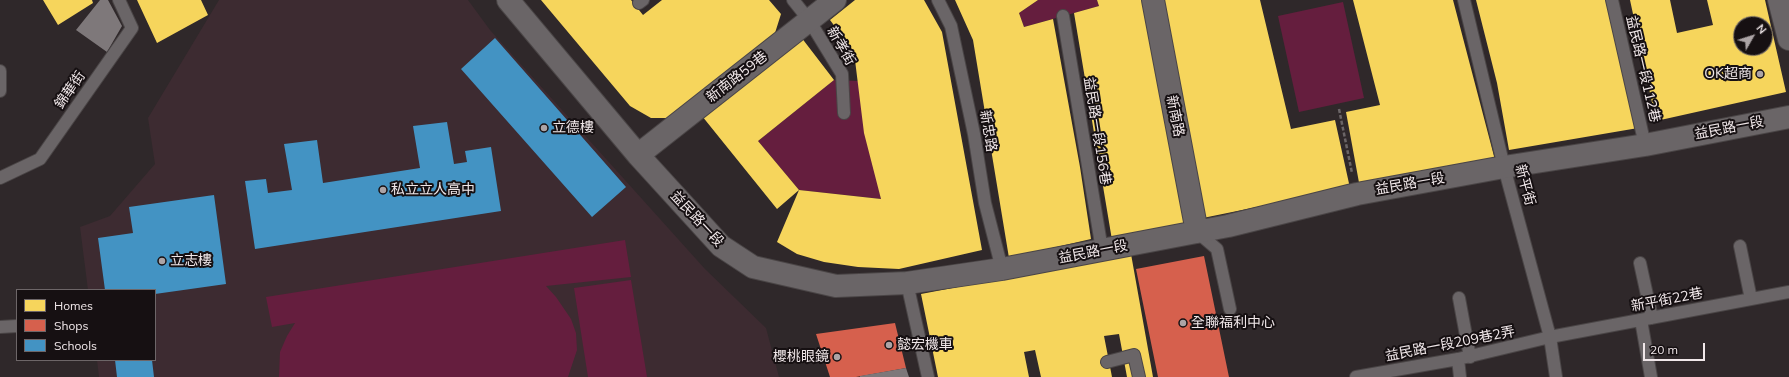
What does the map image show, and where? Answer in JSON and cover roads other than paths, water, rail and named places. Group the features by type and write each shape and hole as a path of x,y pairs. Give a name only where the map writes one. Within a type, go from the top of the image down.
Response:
{"street":[{"name":"益民路一段","path":"508,0 638,155 720,246 753,267 836,286 907,283 1002,269 1196,232 1357,194 1504,167 1645,145 1789,117"},
{"name":"新南路59巷","path":"638,155 835,0"},
{"name":"新南路","path":"1153,0 1196,232"},
{"path":"1779,0 1789,39"}],"lane":[{"name":"錦華街","path":"0,178 40,159 132,28 119,0"},
{"name":"新孝街","path":"793,0 809,20 842,74 844,113"},
{"name":"新忠路","path":"938,0 951,26 974,134 985,203 1002,269"},
{"name":"新平街","path":"1464,0 1504,167 1550,337 1556,377"},
{"name":"益民路一段112巷","path":"1612,0 1645,145"},
{"name":"益民路一段156巷","path":"1063,16 1102,250"},
{"path":"0,71 0,91"},
{"path":"1196,232 1217,249 1230,309"},
{"path":"1740,246 1751,299"},
{"path":"1640,263 1652,377"},
{"path":"907,283 928,377"},
{"name":"新平街22巷","path":"1550,337 1789,292"},
{"path":"1459,298 1470,356"},
{"path":"0,327 16,326"},
{"name":"益民路一段209巷2弄","path":"1356,377 1458,360 1550,337"},
{"path":"1107,362 1134,355 1139,377"},
{"path":"1458,360 1460,377"}],"place":[{"name":"OK超商","path":"1760,74"},
{"name":"立德樓","path":"544,128"},
{"name":"私立立人高中","path":"383,190"},
{"name":"立志樓","path":"162,261"},
{"name":"全聯福利中心","path":"1183,323"},
{"name":"懿宏機車","path":"889,345"},
{"name":"櫻桃眼鏡","path":"837,357"}]}
